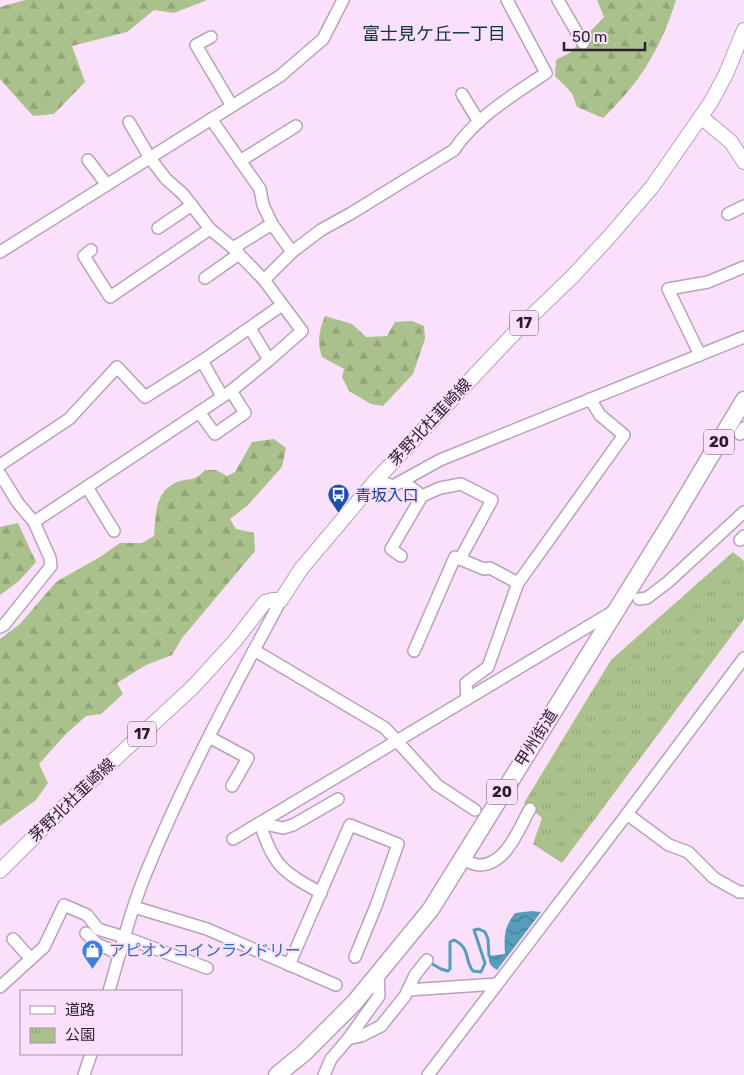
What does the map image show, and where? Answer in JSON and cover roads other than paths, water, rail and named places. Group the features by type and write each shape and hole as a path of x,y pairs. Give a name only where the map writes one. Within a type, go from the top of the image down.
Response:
{"highway":[{"name":"甲州街道","path":"277,1075 304,1052 354,1003 431,909 673,519 744,400"}],"main road":[{"name":"茅野北杜韮崎線","path":"0,871 77,794 193,687 234,642 265,602 281,600 301,569 376,480 474,375 609,237 652,187 701,118 726,74 744,30"},
{"path":"701,118 731,142 744,162"}],"street":[{"path":"0,252 280,76 323,39 344,0"},
{"path":"264,280 292,252 321,230 454,150 462,137 479,122 512,96 546,73 507,0"},
{"path":"558,0 582,43"},
{"path":"211,37 196,45 232,106"},
{"path":"462,94 479,122"},
{"path":"211,119 260,189 262,205 272,224 292,252"},
{"path":"34,522 226,394 302,331 264,280 236,251 210,229 183,194 166,179 150,158 129,122"},
{"path":"240,161 296,126"},
{"path":"88,160 107,185"},
{"path":"158,228 192,205"},
{"path":"728,214 744,206"},
{"path":"205,278 236,251 272,224"},
{"path":"91,250 84,256 110,296 210,229"},
{"path":"700,355 668,289 708,282 744,267"},
{"path":"0,465 69,419 118,367 145,397 202,361 282,305"},
{"path":"250,328 269,360"},
{"path":"376,480 393,486 440,460 744,337"},
{"path":"199,412 215,434 244,413 226,394 202,361"},
{"path":"467,699 466,683 488,667 518,584 624,435 600,415 590,399"},
{"path":"0,474 18,503 34,522 50,558 51,566 1,625"},
{"path":"403,481 422,496"},
{"path":"401,556 391,549 422,496 440,488 461,484 492,500 460,559"},
{"path":"87,488 114,532"},
{"path":"639,599 647,598 668,582 744,512"},
{"path":"414,651 455,557 484,569 490,568 518,584"},
{"path":"110,990 124,937 147,869 209,737 281,600"},
{"path":"233,839 616,610"},
{"path":"254,650 385,728 437,785 475,810"},
{"path":"428,1075 744,658"},
{"path":"209,737 248,758 232,786"},
{"path":"260,823 283,828 293,825 338,799"},
{"path":"461,859 478,865 493,862 506,850 530,808"},
{"path":"627,814 670,845 688,852 714,878 739,892 744,892"},
{"path":"260,823 266,844 276,863 296,879 321,893"},
{"path":"290,965 350,825 398,844 356,957"},
{"path":"0,987 44,948 64,905 87,916 98,929 207,968"},
{"path":"134,907 207,929 336,985"},
{"path":"86,933 96,944 120,954"},
{"path":"13,939 31,959"},
{"path":"348,1039 361,1036 381,1026 405,996 415,975 427,960"},
{"path":"324,1075 331,1059 380,996 378,974"},
{"path":"408,990 497,984"},
{"path":"84,1075 91,1055"}],"water":[{"path":"541,912 497,970 490,964 489,956 505,954 506,932 515,913"}],"waterway":[{"path":"429,962 448,971 450,969 450,942 454,940 465,950 473,971 481,972 485,963 474,930 479,929 485,932 488,939 489,956"}],"place":[{"name":"青坂入口","path":"339,514"},
{"name":"アピオンコインランドリー","path":"93,969"}],"district":[{"name":"富士見ケ丘一丁目","path":"434,34"}]}
